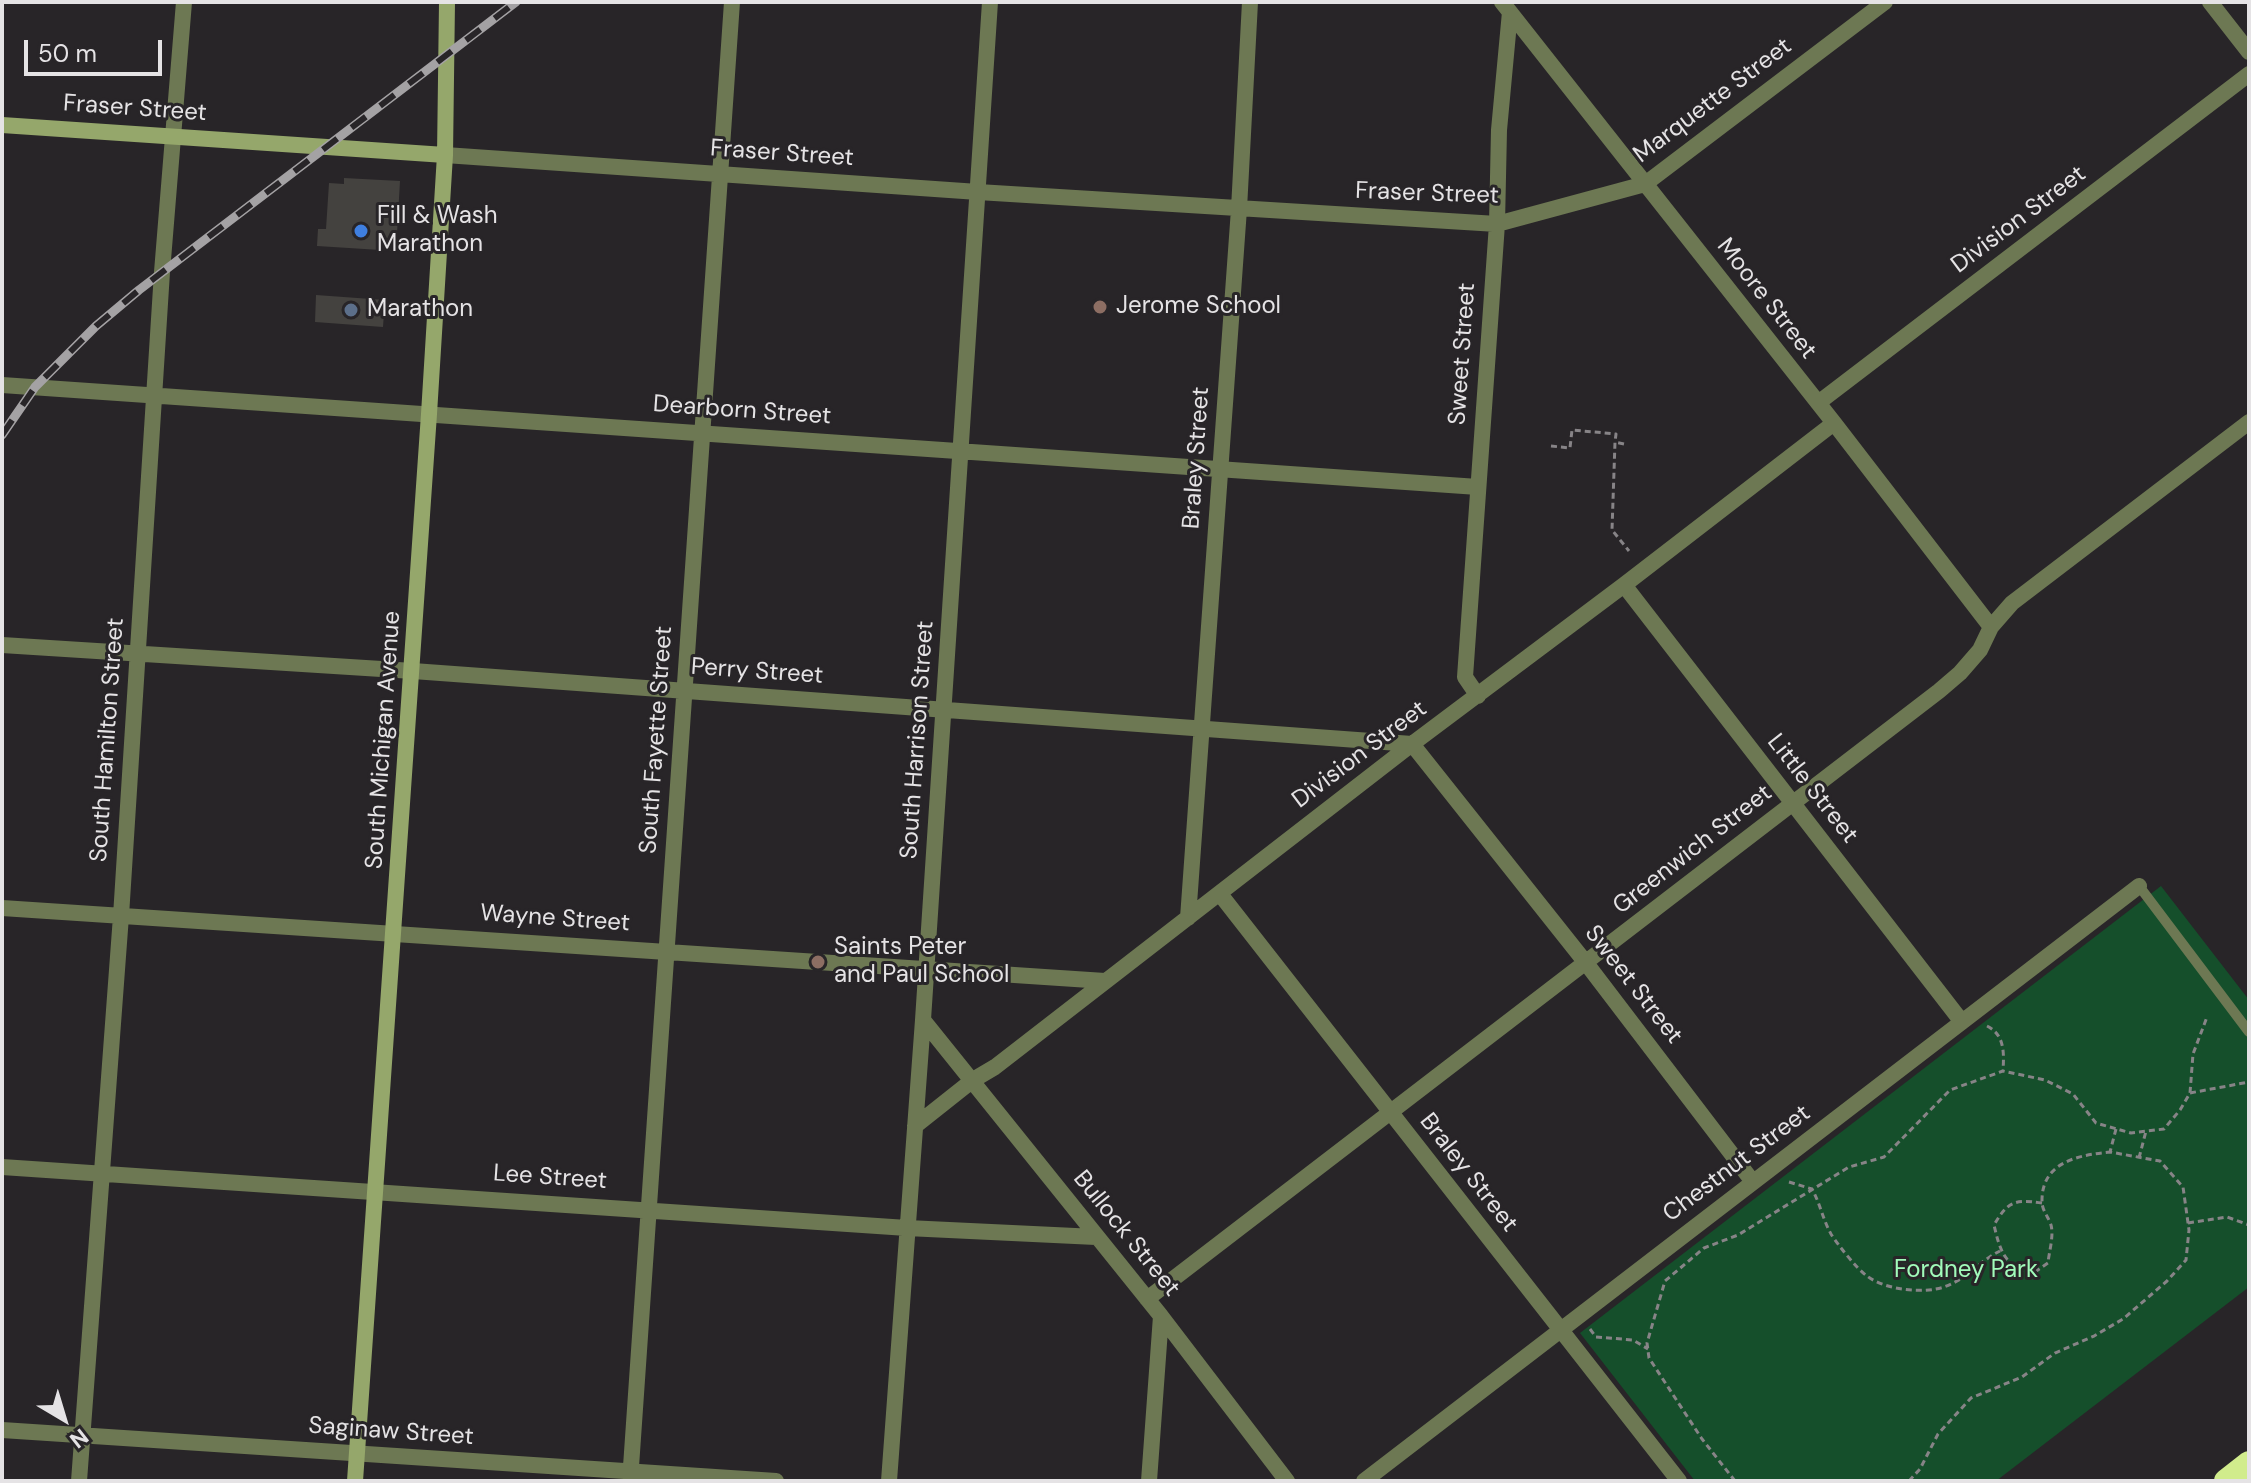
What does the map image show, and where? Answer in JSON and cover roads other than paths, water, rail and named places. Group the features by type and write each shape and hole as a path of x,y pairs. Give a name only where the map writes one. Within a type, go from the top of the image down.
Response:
{"highway":[{"path":"2226,1481 2249,1463"}],"street":[{"name":"South Hamilton Street","path":"79,1481 184,2"},
{"name":"South Michigan Avenue","path":"355,1481 429,414 445,155 447,2"},
{"name":"South Fayette Street","path":"630,1477 732,2"},
{"name":"South Harrison Street","path":"889,1481 923,1020 990,2"},
{"name":"Braley Street","path":"1188,918 1239,209 1250,2"},
{"name":"Marquette Street","path":"1555,207 1645,184 1885,2"},
{"path":"2210,2 2249,52"},
{"name":"Moore Street","path":"1506,7 1991,627"},
{"name":"Sweet Street","path":"1478,696 1465,677 1497,224 1506,7"},
{"name":"Division Street","path":"1818,403 2249,74"},
{"name":"Fraser Street","path":"2,125 1497,224 1555,207"},
{"name":"Dearborn Street","path":"2,385 1478,487"},
{"name":"Greenwich Street","path":"1147,1299 1960,673 1980,650 1991,627 2012,603 2249,422"},
{"name":"Division Street","path":"915,1126 1834,423"},
{"name":"Little Street","path":"1624,585 1962,1022"},
{"name":"Perry Street","path":"2,645 685,690 1412,744"},
{"name":"Sweet Street","path":"1412,744 1586,963 1753,1182"},
{"name":"Chestnut Street","path":"1364,1481 2139,886"},
{"name":"Braley Street","path":"1220,894 1679,1481"},
{"name":"Wayne Street","path":"2,908 1105,981"},
{"name":"Bullock Street","path":"923,1020 1161,1316 1287,1481"},
{"name":"Lee Street","path":"2,1167 907,1228 1096,1237"},
{"path":"1149,1481 1161,1316"},
{"name":"Saginaw Street","path":"2,1430 357,1454 630,1477 776,1481"}],"lane":[{"path":"2139,886 2249,1032"}],"railway":[{"path":"2,435 35,387 96,326 516,2"}],"place":[{"name":"Fill & Wash Marathon","path":"361,231"},
{"name":"Jerome School","path":"1100,307"},
{"name":"Marathon","path":"351,310"},
{"name":"Saints Peter and Paul School","path":"818,962"}],"park label":[{"name":"Fordney Park","path":"1966,1271"}]}
